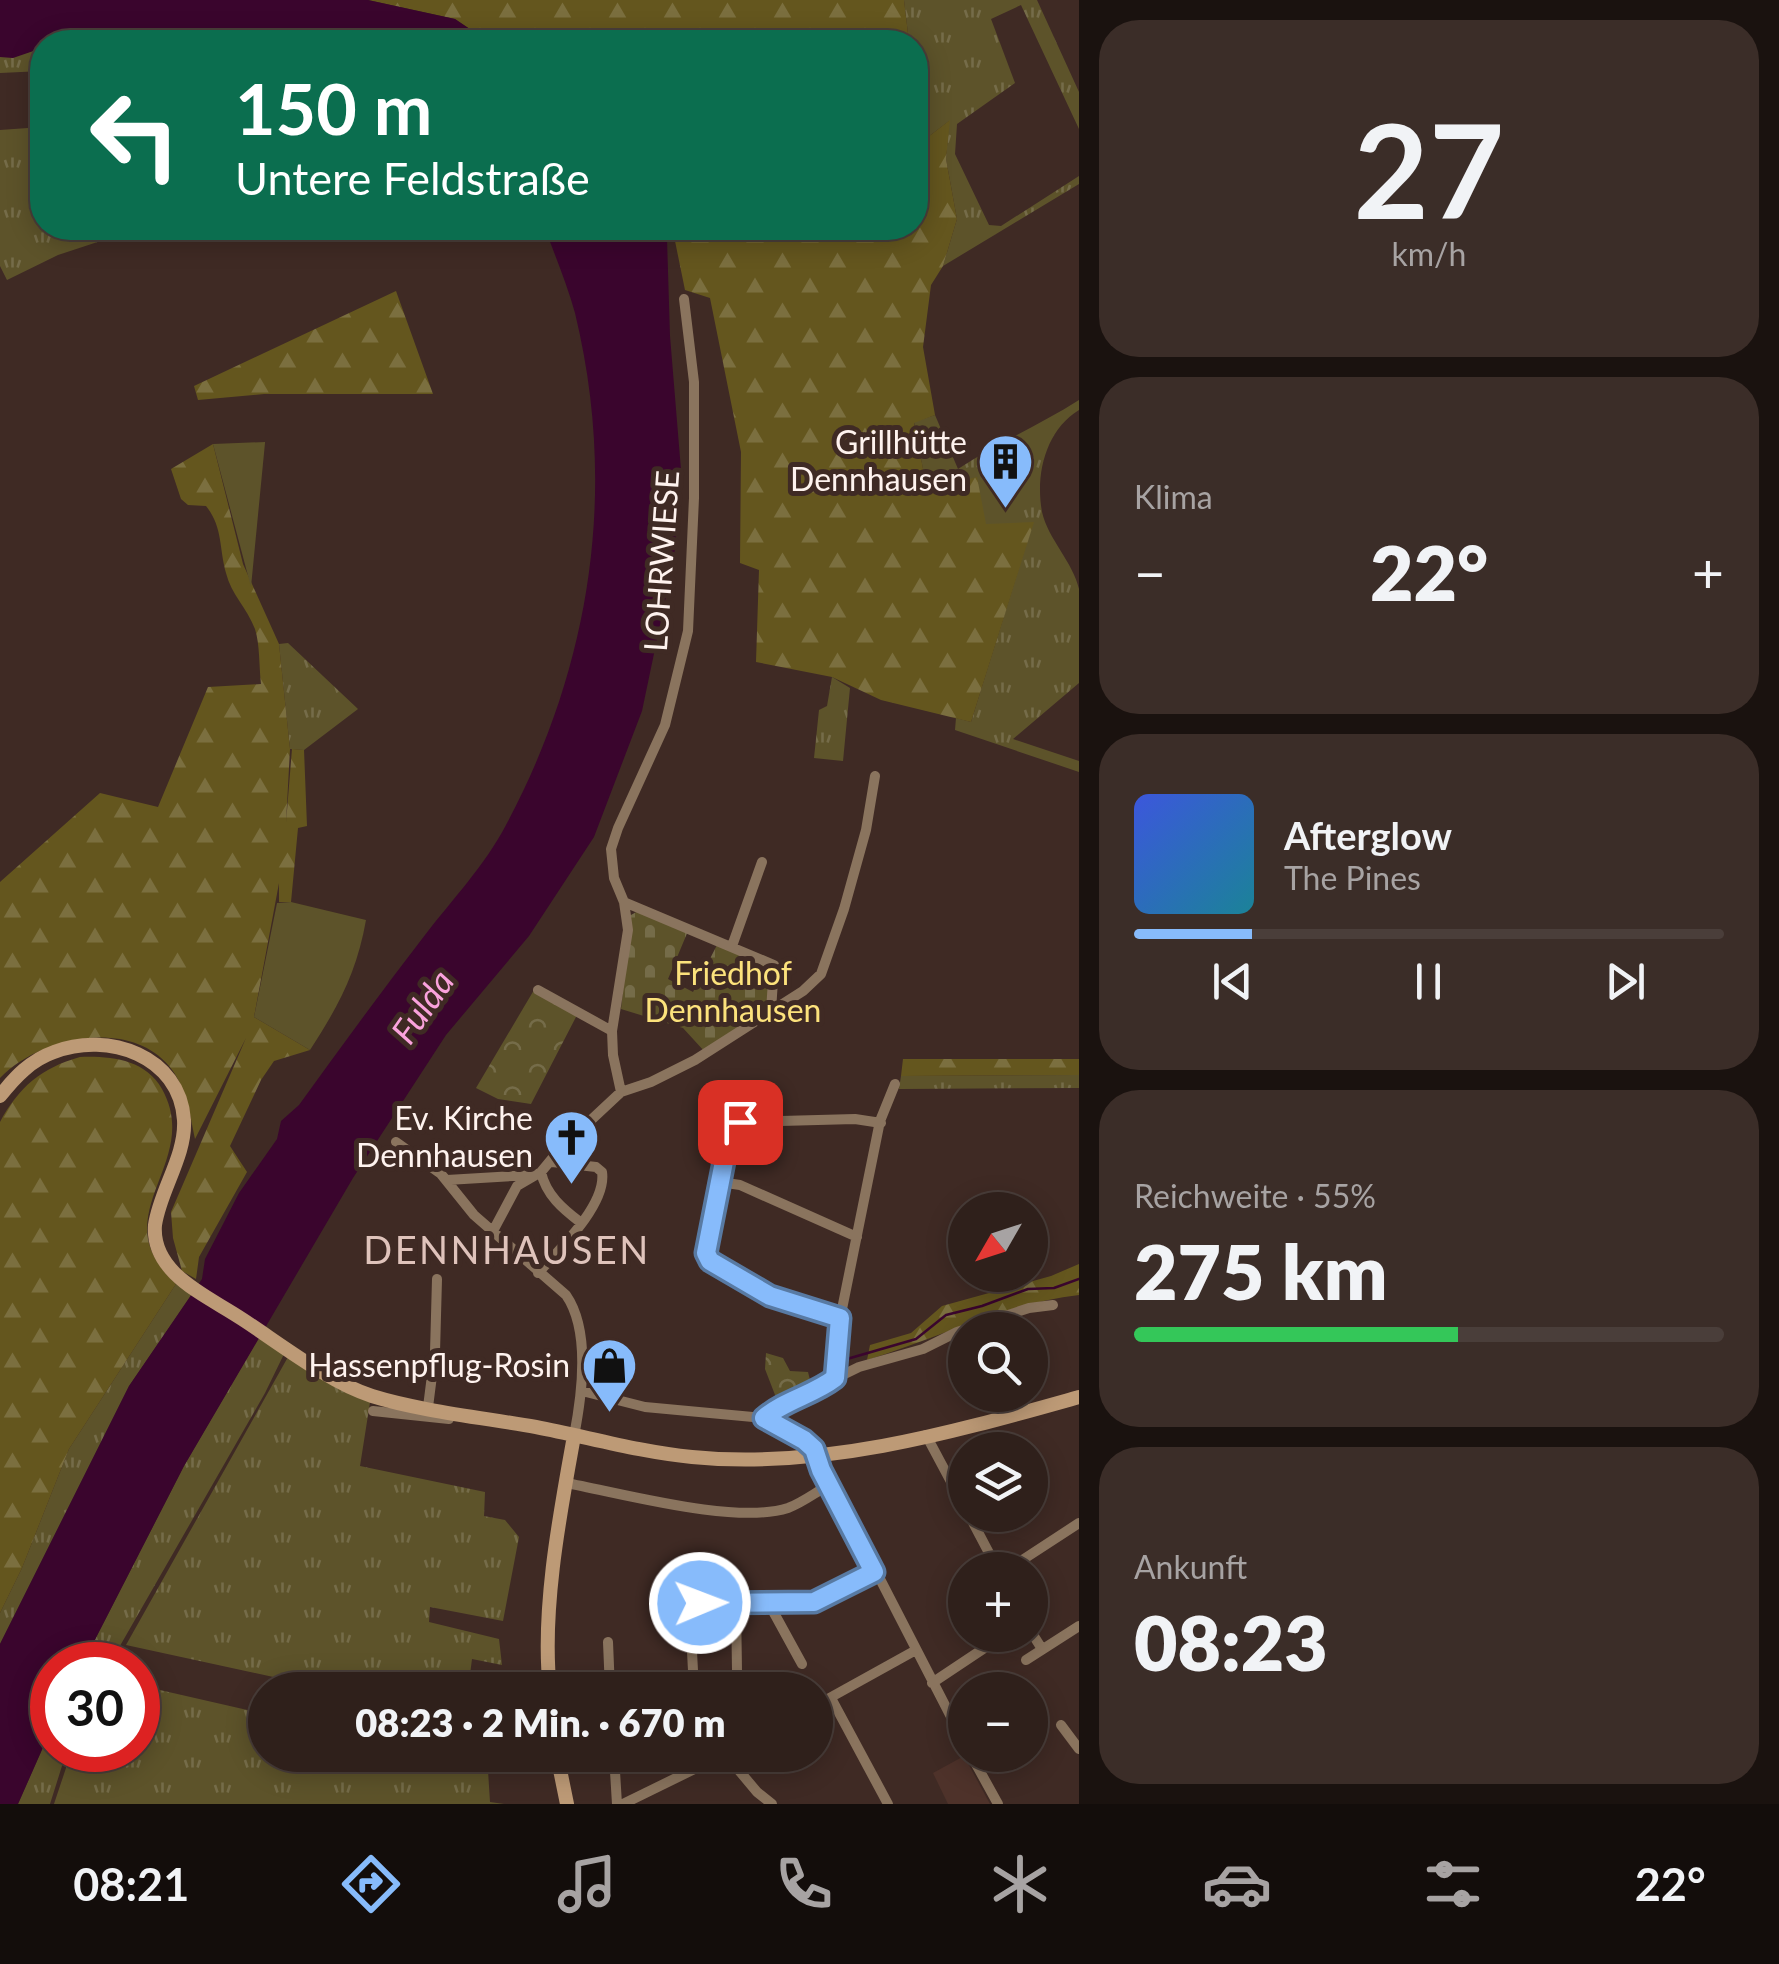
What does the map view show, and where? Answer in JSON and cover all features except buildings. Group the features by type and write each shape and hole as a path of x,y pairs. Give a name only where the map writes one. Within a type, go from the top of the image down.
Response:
{"street":[{"name":"LOHRWIESE","path":"622,1092 612,1031 628,930 624,902 614,878 611,849 666,726 688,631 693,550 694,382 684,300"},
{"path":"493,1230 517,1186 552,1162 560,1148 622,1092 674,1072 803,991 821,974 866,830 875,776"},
{"path":"732,946 762,862"},
{"path":"624,902 774,964 770,1011"},
{"path":"538,990 612,1031"},
{"path":"0,1096 33,1062 78,1046 102,1045 146,1056 163,1068 179,1095 182,1139 159,1205 154,1238 173,1272 316,1367 371,1396 690,1457 754,1460 815,1456 968,1429 1078,1400"},
{"path":"835,1378 840,1318 881,1123 895,1084"},
{"path":"840,1318 770,1296 710,1261 706,1253 720,1182 733,1124 836,1120 881,1123"},
{"path":"396,1142 447,1180 474,1215 576,1308 582,1391 551,1597 550,1672"},
{"path":"538,1273 604,1186 602,1172 596,1168 552,1162"},
{"path":"447,1180 537,1174"},
{"path":"537,1174 560,1206 580,1222"},
{"path":"720,1182 740,1186 858,1237"},
{"path":"428,1407 435,1352 437,1278"},
{"path":"764,1418 858,1366 923,1348 1029,1308 1053,1305"},
{"path":"582,1391 645,1407 764,1418 810,1444 948,1713"},
{"path":"373,1411 469,1421 479,1417"},
{"path":"926,1436 948,1477"},
{"path":"566,1483 742,1512 787,1508 829,1485"},
{"path":"1035,1552 1079,1523"},
{"path":"693,1672 690,1613 700,1603 822,1600 874,1572"},
{"path":"768,1602 802,1664"},
{"path":"736,1603 737,1671"},
{"path":"1048,1645 1079,1626"},
{"path":"608,1642 609,1672"},
{"path":"833,1697 916,1650"},
{"path":"932,1683 978,1652"},
{"path":"1026,1660 1038,1652"},
{"path":"833,1702 888,1804"},
{"path":"1061,1725 1079,1749"},
{"path":"560,1772 566,1804"},
{"path":"616,1772 620,1804 647,1799 684,1772"},
{"path":"739,1772 772,1804"},
{"path":"980,1772 998,1804"}],"shaded area":[{"path":"948,1765 948,1772 973,1772 990,1804 948,1804 933,1773"}],"green space":[{"path":"368,0 904,0 908,30 471,30 455,19"},
{"path":"904,0 1037,0 1079,92 1079,129 1021,5 991,19 1015,83 957,124 955,154 989,225 1001,226 1079,176 1079,184 943,266 957,219 946,159 949,121 928,137 928,30 908,30"},
{"path":"30,52 30,72 0,73 0,57"},
{"path":"950,120 946,159 957,219 943,266 931,285 923,347 935,415 914,423 927,489 977,477 986,524 1034,522 971,722 881,700 832,677 756,662 759,570 740,563 741,452 710,298 685,290 675,240 928,240 928,137"},
{"path":"30,128 30,240 104,240 58,255 7,280 0,266 0,130"},
{"path":"396,291 433,394 264,394 198,400 194,386"},
{"path":"1079,400 1079,410 1051,441 1042,468 1040,498 1049,532 1072,569 1079,589 1079,683 1013,739 1079,761 1079,772 955,730 956,718 971,722 1033,523 986,525 927,490 914,422 935,415 958,469"},
{"path":"265,443 251,587 213,444"},
{"path":"213,444 243,564 279,644 290,749 286,823 292,749 304,750 307,826 298,828 291,902 279,902 279,883 254,1017 310,1050 274,1061 261,1080 230,1146 247,1172 199,1257 196,1279 182,1271 171,1212 246,1038 195,1139 187,1101 175,1074 152,1051 131,1042 108,1038 59,1044 16,1064 0,1078 0,882 100,793 158,807 208,687 261,684 255,629 228,581 215,522 206,506 188,505 181,499 171,469"},
{"path":"288,643 358,709 304,750 290,749 279,644"},
{"path":"832,677 850,688 843,761 814,758 819,710 827,706"},
{"path":"291,902 366,920 345,988 310,1050 254,1017 277,903"},
{"name":"Friedhof Dennhausen","path":"638,911 688,931 668,979 693,992 717,945 772,969 769,1010 705,1052 683,1028 621,1009 631,915"},
{"path":"534,990 577,1015 531,1104 498,1099 476,1088"},
{"path":"80,1057 126,1061 146,1071 162,1089 172,1130 170,1149 151,1203 148,1239 158,1263 176,1284 69,1449 0,1613 0,1122 32,1080"},
{"path":"903,1059 1079,1059 1079,1075 901,1076"},
{"path":"1079,1075 1079,1088 899,1089 901,1076"},
{"path":"1079,1264 1079,1295 1004,1312 948,1312 948,1332 867,1360 870,1345 911,1333 942,1306 993,1292 1048,1292 1051,1276"},
{"path":"176,1284 193,1293 129,1386 0,1644 0,1613 69,1449"},
{"path":"259,1337 284,1354 122,1642 94,1642 184,1466"},
{"path":"766,1353 783,1358 790,1371 808,1372 812,1388 777,1400 765,1369"},
{"path":"288,1357 371,1396 360,1466 485,1492 484,1516 505,1520 519,1537 503,1621 430,1607 429,1622 499,1639 502,1665 472,1659 470,1672 250,1672 160,1652 160,1642 128,1642"},
{"path":"160,1690 248,1710 248,1772 488,1772 490,1802 504,1804 54,1804 65,1772 160,1772"},
{"path":"32,1772 60,1772 50,1804 18,1804"}],"water":[{"path":"0,0 368,0 455,19 471,30 30,30 30,52 13,58 0,57"},
{"name":"Fulda","path":"550,240 667,240 681,470 674,558 642,711 594,837 529,936 446,1035 353,1178 184,1466 94,1642 30,1642 32,1772 18,1804 0,1804 0,1644 129,1386 202,1279 205,1259 239,1193 277,1139 281,1121 299,1105 498,840 535,765 559,703 577,640 594,511 588,379 575,313"}],"waterway":[{"path":"847,1359 916,1339 946,1315 1028,1289 1054,1288 1079,1279"}],"place":[{"name":"Grillhütte Dennhausen","path":"1006,510"},
{"name":"Ev. Kirche Dennhausen","path":"572,1186"},
{"name":"Hassenpflug-Rosin","path":"609,1415"}],"district":[{"name":"DENNHAUSEN","path":"507,1251"}],"route":[{"path":"700,1603 814,1602 874,1572 816,1460 814,1449 764,1418 835,1378 840,1318 770,1296 710,1261 706,1253 730,1131 733,1124 740,1122"}]}
